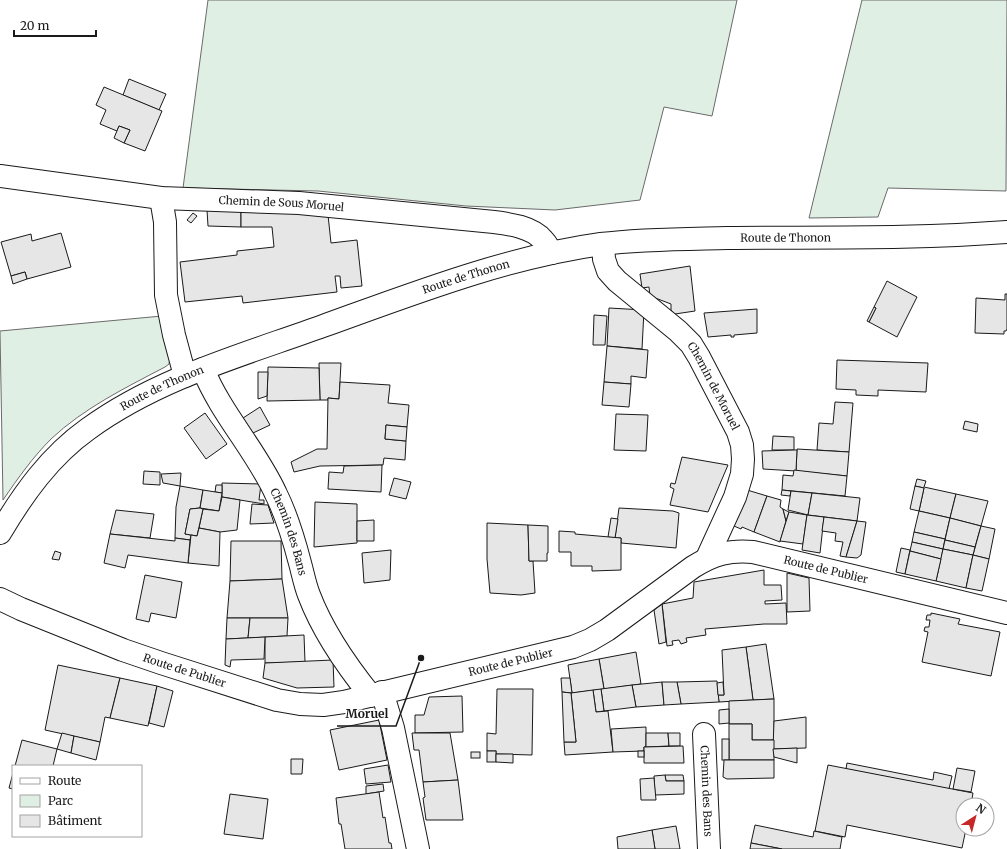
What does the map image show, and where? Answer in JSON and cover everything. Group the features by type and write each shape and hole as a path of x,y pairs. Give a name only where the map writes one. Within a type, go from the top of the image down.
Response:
{"street":[{"name":"Chemin de Sous Moruel","path":"0,176 161,198 299,203 494,222 531,231 544,240 552,253"},
{"name":"Chemin des Bans","path":"161,198 165,222 166,295 174,335 194,372 214,393 268,477 277,495 293,537 308,594 316,614 341,656 376,694 393,728 418,849"},
{"name":"Route de Thonon","path":"0,533 26,493 63,449 108,414 159,387 194,372 471,275 552,253 603,244 673,239 920,236 1007,232"},
{"name":"Chemin de Moruel","path":"603,244 604,259 608,271 691,344 738,432 742,445 742,474 735,497 707,558"},
{"name":"Route de Publier","path":"0,599 123,650 277,700 300,704 323,705 553,652 590,640 607,630 707,558 737,551 753,552 1007,613"},
{"name":"Chemin des Bans","path":"704,734 709,849"}],"green space":[{"path":"208,0 737,0 712,116 664,107 640,200 555,210 466,206 318,191 183,188"},
{"path":"862,0 1007,0 1006,191 888,188 878,217 809,218"},
{"path":"162,316 170,358 169,364 105,399 64,428 38,453 3,500 0,331"}],"building":[{"path":"129,79 166,94 159,110 123,95"},
{"path":"104,87 162,111 145,151 124,143 130,130 119,126 117,131 100,124 106,110 96,105"},
{"path":"119,126 130,130 124,143 114,138"},
{"path":"207,210 241,210 241,227 208,226"},
{"path":"241,210 328,215 331,243 357,240 362,286 341,288 340,276 335,276 337,292 243,303 242,296 185,302 180,262 237,255 237,251 274,247 272,227 241,227"},
{"path":"193,213 197,216 191,223 187,220"},
{"path":"61,233 71,267 27,279 25,272 11,276 1,242 31,234 32,241"},
{"path":"690,266 695,311 675,314 671,310 671,304 650,296 649,287 642,288 640,274"},
{"path":"25,272 27,279 13,284 11,276"},
{"path":"887,281 917,297 897,337 869,322 876,308 874,307"},
{"path":"1005,294 1007,294 1007,329 1004,331 1004,334 975,333 976,298 1005,300"},
{"path":"874,307 876,308 869,322 867,321"},
{"path":"609,308 644,310 642,349 607,346"},
{"path":"757,309 757,333 734,335 734,337 731,337 731,335 708,337 704,313"},
{"path":"594,315 607,316 605,345 593,345"},
{"path":"607,346 648,350 646,378 631,376 631,384 604,382"},
{"path":"837,360 928,363 926,392 878,390 878,396 856,395 856,390 836,389"},
{"path":"319,363 341,363 339,399 328,398 328,400 320,400"},
{"path":"268,367 319,368 320,400 267,401"},
{"path":"258,372 268,372 267,396 258,399"},
{"path":"340,382 390,385 388,403 409,405 407,427 386,425 385,439 406,441 405,460 384,458 383,465 320,466 294,472 291,462 317,449 327,449 328,398 339,399"},
{"path":"604,382 631,384 629,407 602,405"},
{"path":"835,402 853,403 849,452 817,450 819,423 833,424"},
{"path":"260,407 270,425 253,433 243,418"},
{"path":"205,413 227,444 206,459 184,428"},
{"path":"616,414 648,415 646,451 614,450"},
{"path":"965,421 978,424 977,432 963,429"},
{"path":"386,425 407,427 406,441 385,439"},
{"path":"773,436 794,437 794,450 772,450"},
{"path":"797,449 849,452 847,476 796,471"},
{"path":"797,450 796,471 763,469 762,451"},
{"path":"682,457 728,465 708,512 670,505 674,489 670,487 671,483 675,484"},
{"path":"382,465 381,492 328,489 329,472 343,473 344,466"},
{"path":"794,470 847,476 845,496 782,490 783,475 793,476"},
{"path":"144,471 160,472 160,485 143,484"},
{"path":"181,473 180,486 163,483 161,474"},
{"path":"394,478 411,482 406,499 389,495"},
{"path":"917,479 926,481 924,487 956,494 950,518 919,511 924,488 915,486"},
{"path":"222,483 261,484 259,500 264,500 264,504 222,497"},
{"path":"216,485 222,485 222,493 215,492"},
{"path":"180,486 203,490 200,508 190,509 185,534 191,535 190,540 175,538 176,507"},
{"path":"915,486 924,488 919,511 910,509"},
{"path":"203,490 222,493 219,511 200,508"},
{"path":"747,490 767,496 754,532 742,527 741,529 734,526"},
{"path":"782,490 791,491 790,496 781,495"},
{"path":"791,491 812,493 808,515 788,510"},
{"path":"812,493 860,498 857,521 808,515"},
{"path":"956,494 988,501 981,526 950,518"},
{"path":"767,496 781,500 780,507 783,509 786,521 780,542 754,532"},
{"path":"222,497 240,500 237,530 220,532 199,528 203,509 219,511"},
{"path":"315,502 357,504 357,543 314,547"},
{"path":"252,504 268,505 274,523 250,524"},
{"path":"619,508 673,511 679,513 676,548 621,543 621,538 615,538"},
{"path":"190,509 203,509 197,536 185,534"},
{"path":"783,509 789,512 786,521"},
{"path":"116,510 154,514 150,538 110,534"},
{"path":"919,511 950,518 945,539 914,532"},
{"path":"789,512 807,515 803,544 780,541"},
{"path":"807,515 824,517 820,553 802,550"},
{"path":"824,517 857,521 846,557 840,556 843,542 835,541 836,533 822,531"},
{"path":"611,518 618,519 615,538 608,537"},
{"path":"950,518 981,526 975,547 945,540"},
{"path":"374,520 374,541 357,541 357,521"},
{"path":"857,521 866,522 861,555 857,558 846,557"},
{"path":"487,523 528,525 529,561 533,561 535,593 521,595 490,593 487,559"},
{"path":"528,525 548,526 547,561 529,561"},
{"path":"981,526 995,529 989,559 973,555"},
{"path":"199,528 220,532 219,566 188,563 191,535 197,536"},
{"path":"559,531 621,538 621,570 592,571 592,566 571,566 571,552 559,552"},
{"path":"914,532 945,539 943,549 912,542"},
{"path":"110,534 175,541 175,538 190,540 188,563 128,555 125,568 104,563"},
{"path":"945,540 975,547 973,555 943,549"},
{"path":"231,541 281,541 282,579 230,581"},
{"path":"912,542 943,549 941,559 910,551"},
{"path":"901,548 910,550 905,574 896,572"},
{"path":"943,549 973,555 966,588 936,581"},
{"path":"391,550 390,580 364,583 362,553"},
{"path":"55,551 61,553 59,560 52,559"},
{"path":"910,551 941,559 936,581 905,574"},
{"path":"973,555 989,559 982,591 966,588"},
{"path":"764,570 764,585 781,585 782,600 765,601 765,604 786,603 787,624 764,624 705,629 706,635 686,638 687,642 681,644 679,640 672,641 673,645 667,646 662,604 693,598 694,582"},
{"path":"787,573 809,578 810,611 787,612"},
{"path":"145,575 182,582 176,618 151,613 149,622 136,619"},
{"path":"282,579 288,618 227,618 230,581"},
{"path":"662,604 666,642 659,644 654,610"},
{"path":"931,613 960,619 958,624 1000,632 991,676 922,662 928,632 924,631 925,627 929,627 930,620 926,620 927,615 931,615"},
{"path":"227,618 250,618 248,638 226,639"},
{"path":"250,618 288,618 287,636 248,638"},
{"path":"304,635 305,662 265,663 265,637"},
{"path":"265,637 264,659 231,660 230,667 225,665 226,639"},
{"path":"766,644 774,699 753,700 746,647"},
{"path":"746,647 753,700 719,702 718,695 724,695 722,650"},
{"path":"636,652 641,684 604,689 599,659"},
{"path":"599,659 604,689 572,693 568,665"},
{"path":"333,660 334,687 297,688 263,678 265,663"},
{"path":"58,665 120,678 110,718 105,717 100,742 45,730"},
{"path":"120,678 157,686 148,726 110,718"},
{"path":"561,678 570,678 572,693 562,692"},
{"path":"717,681 719,702 681,704 677,682"},
{"path":"662,682 664,705 636,707 632,685"},
{"path":"662,682 677,682 681,704 664,705"},
{"path":"723,682 724,695 718,695 717,683"},
{"path":"632,685 636,707 604,711 601,689"},
{"path":"157,686 173,691 164,727 149,723"},
{"path":"497,689 533,689 532,755 496,754 496,751 487,751 487,733 496,734"},
{"path":"601,689 604,711 596,712 593,690"},
{"path":"593,690 596,712 608,711 613,752 565,755 564,742 576,742 571,693"},
{"path":"562,692 571,693 576,742 564,742"},
{"path":"462,696 463,732 415,733 415,715 424,715 429,697"},
{"path":"774,699 774,740 752,740 752,724 729,724 729,701"},
{"path":"729,709 729,723 719,724 719,710"},
{"path":"806,717 806,748 773,749 774,721"},
{"path":"379,720 387,760 339,770 330,730"},
{"path":"729,724 752,724 752,740 774,740 774,760 729,760"},
{"path":"646,727 646,747 644,747 644,751 613,752 611,729"},
{"path":"62,733 74,736 71,753 57,749"},
{"path":"412,733 450,733 458,780 423,782 419,750 414,750"},
{"path":"646,733 668,733 669,746 646,747"},
{"path":"668,733 680,733 680,746 669,746"},
{"path":"74,736 100,742 96,760 71,753"},
{"path":"722,739 729,739 729,760 722,760"},
{"path":"22,740 57,749 53,765 15,765"},
{"path":"683,746 684,763 644,763 644,747"},
{"path":"797,748 797,763 774,757 773,749"},
{"path":"487,751 496,751 496,762 487,762"},
{"path":"638,751 644,751 644,757 638,757"},
{"path":"471,752 480,752 480,758 471,758"},
{"path":"496,754 513,754 513,763 496,762"},
{"path":"291,759 303,759 302,774 291,774"},
{"path":"724,760 774,760 774,778 727,779 723,777"},
{"path":"847,763 933,780 934,772 952,776 949,789 846,769"},
{"path":"388,765 391,782 366,784 364,769"},
{"path":"828,765 973,793 972,797 955,797 955,837 964,837 962,848 847,825 845,837 815,831"},
{"path":"957,768 975,771 971,792 953,789"},
{"path":"665,775 683,775 684,781 666,781"},
{"path":"665,775 666,781 684,781 684,794 655,795 654,776"},
{"path":"12,777 12,789 9,788"},
{"path":"654,778 656,800 641,800 640,779"},
{"path":"458,780 463,820 426,820 423,798 425,797 423,782"},
{"path":"383,784 384,791 366,794 366,786"},
{"path":"379,792 383,818 385,817 389,843 391,843 392,849 345,849 341,824 339,824 336,798"},
{"path":"230,794 268,799 263,839 224,834"},
{"path":"755,825 813,837 814,831 842,837 840,849 782,849 751,843"},
{"path":"676,826 680,849 655,849 652,830"},
{"path":"652,830 655,849 618,849 617,837"},
{"path":"751,843 782,849 750,849"}],"place":[{"name":"Moruel","path":"421,658"}]}
